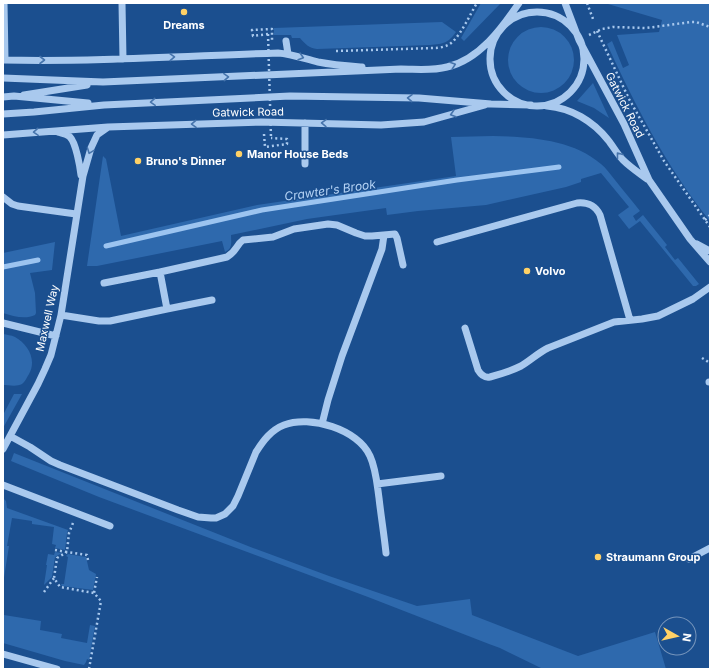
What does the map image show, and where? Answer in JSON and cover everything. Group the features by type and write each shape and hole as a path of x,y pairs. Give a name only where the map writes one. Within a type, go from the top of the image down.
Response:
{"street":[{"path":"4,3 4,60 123,59 270,53 288,54 334,64 401,69"},
{"path":"122,3 123,59"},
{"path":"519,3 495,37 490,53 490,60 493,75 500,88 517,101 535,106 547,105 561,99 577,82 583,68 584,57 582,47 565,3"},
{"path":"3,78 103,82 401,69 434,69 453,66 468,58 476,53 503,26 515,17 534,12 554,15 574,30 579,40"},
{"name":"Gatwick Road","path":"579,40 624,124 649,180 690,239 710,262"},
{"path":"286,41 288,54"},
{"path":"14,96 103,82"},
{"path":"3,96 104,105"},
{"name":"Gatwick Road","path":"3,114 104,105 290,96 413,98 556,107 567,110 587,120 599,129 623,160 649,180"},
{"name":"Gatwick Road","path":"3,135 108,127 261,122 381,125 424,122 491,104"},
{"path":"305,123 305,164"},
{"name":"Maxwell Way","path":"3,449 49,361 61,315 81,182 91,148 97,135 108,127"},
{"name":"Maxwell Way","path":"54,131 65,134 71,139 80,167 81,182"},
{"path":"3,197 12,204 18,206 76,214"},
{"path":"437,242 577,203 589,203 596,208 600,215 630,320"},
{"path":"104,284 225,258 235,251 243,240 276,236 289,230 299,228 332,224 362,235 369,236 393,234 396,236 403,265"},
{"path":"322,424 342,356 382,249 384,235"},
{"path":"690,239 710,251"},
{"path":"160,272 167,309"},
{"path":"465,328 478,370 482,375 488,377 516,368 548,348 614,322 651,317 661,314 693,299 710,287"},
{"path":"61,315 107,321 212,300"},
{"path":"3,323 56,336"},
{"path":"10,436 30,447 50,461 60,465 198,517 216,518 226,514 232,506 238,496 256,452 270,434 289,424 301,422 328,425 355,438 369,453 373,462 377,484 386,553"},
{"path":"377,484 441,476"},
{"path":"3,485 110,526"},
{"path":"689,559 710,548"},
{"path":"3,654 39,667 57,669"}],"path":[{"path":"331,52 435,48 448,45 460,33 477,3"},
{"path":"587,3 593,19"},
{"path":"579,40 607,27 652,27 691,22 710,26"},
{"path":"264,134 265,147 287,144 287,138 271,138 268,34 253,36 252,30 272,29 272,42"},
{"path":"597,31 629,99 664,161 710,227"},
{"path":"705,220 710,215"},
{"path":"702,358 710,363"},
{"path":"67,552 69,533 77,514"},
{"path":"55,550 87,555 88,560"},
{"path":"44,592 54,578 57,558 67,552"},
{"path":"94,593 97,577"},
{"path":"54,578 60,587 94,593 101,601 89,669"}],"shaded area":[{"path":"481,3 501,3 464,41 461,38"},
{"path":"710,3 710,221 694,201 653,136 607,44 612,41 623,68 629,65 617,35 659,32 662,20 608,4"},
{"path":"442,22 456,32 451,39 445,42 430,45 317,49 307,45 300,38 292,38 291,35 274,35 274,28"},
{"path":"541,27 554,30 564,37 571,47 574,60 571,73 564,83 554,90 541,93 528,90 518,83 511,73 508,60 511,47 518,37 528,30"},
{"path":"593,83 609,118 594,108 577,101"},
{"path":"451,137 521,137 550,141 564,144 590,156 605,167 640,211 633,216 636,221 643,215 667,245 665,247 675,260 678,258 699,284 693,286 640,221 629,229 618,215 629,207 601,173 581,179 581,182 566,187 486,205 387,215 386,208 307,219 231,235 230,247 228,251 225,252 222,241 97,266 87,266 103,156 106,159 121,236 257,205 456,176"},
{"path":"55,242 52,270 30,273 35,293 35,315 23,317 3,313 3,253"},
{"path":"3,334 14,336 20,340 27,348 32,358 29,374 25,381 20,385 3,385"},
{"path":"14,394 22,394 3,428 3,415"},
{"path":"14,453 253,548 417,606 470,599 472,615 578,656 655,632 657,639 657,656 662,656 666,669 543,669 500,648 368,597 99,497 11,461"},
{"path":"3,498 6,501 7,508 68,530 65,550 55,548 56,545 52,544 54,527 32,524 32,521 12,518 3,584"},
{"path":"55,552 62,553 55,557 52,577 44,585 48,554 54,555"},
{"path":"68,554 86,557 89,570 96,574 93,590 62,586 61,584 64,584 68,557 66,556"},
{"path":"4,615 41,621 40,630 62,634 61,638 87,643 90,625 95,626 89,660 87,659 84,665 3,643"}],"waterway":[{"name":"Crawter's Brook","path":"106,246 262,210 457,180 559,167"},
{"name":"Crawter's Brook","path":"3,267 38,260"}],"place":[{"name":"Dreams","path":"184,12"},
{"name":"Manor House Beds","path":"239,154"},
{"name":"Bruno's Dinner","path":"138,161"},
{"name":"Volvo","path":"527,271"},
{"name":"Straumann Group","path":"598,557"}]}
